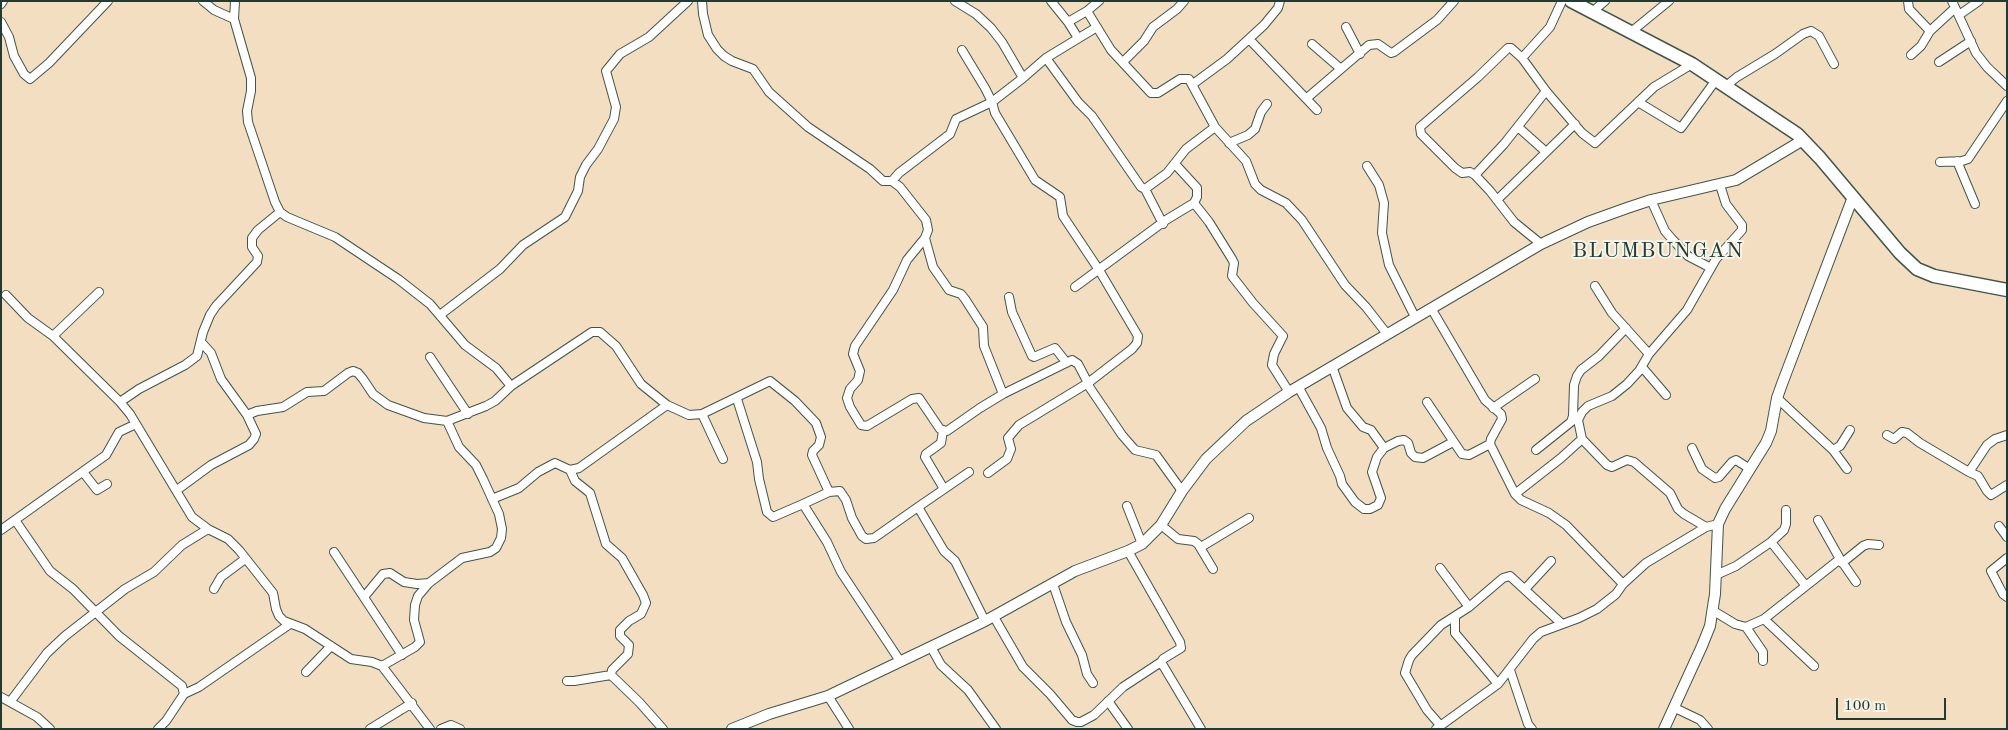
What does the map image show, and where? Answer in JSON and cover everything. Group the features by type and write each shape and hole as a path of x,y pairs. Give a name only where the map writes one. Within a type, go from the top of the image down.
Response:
{"main road":[{"path":"1571,1 1692,64 1778,120 1803,140 1900,253 1918,269 1934,276 2007,290"}],"street":[{"path":"1,22 9,37 14,56 24,74 30,79 49,63 108,1"},
{"path":"203,1 214,10 234,19"},
{"path":"235,1 234,19 251,78 251,92 247,111 248,122 274,202 280,212 287,217 335,237 421,297 440,315 464,345 496,368 511,386"},
{"path":"440,315 500,269 523,245 566,217 578,191 580,177 614,119 616,107 606,72 620,54 649,37 688,1"},
{"path":"702,1 708,35 724,56 732,62 753,69 768,92 808,127 870,169 883,181 892,181 900,187 926,220 928,230 925,238 907,260 893,290 855,346 854,354 860,371 858,380 850,389 847,398 850,407 864,427 912,399 919,398 943,431 941,443 926,454 925,457 944,489"},
{"path":"954,1 976,14 987,24 1002,42 1023,78"},
{"path":"1052,1 1078,38"},
{"path":"1068,22 1087,11 1099,1"},
{"path":"1123,62 1144,41 1153,27 1177,9 1184,1"},
{"path":"1193,84 1227,59 1249,39 1278,8 1280,1"},
{"path":"1307,98 1369,45 1378,44 1391,53 1398,50 1437,20 1454,1"},
{"path":"1522,58 1550,27 1562,1"},
{"path":"1592,12 1605,1"},
{"path":"1631,32 1669,1"},
{"path":"1908,1 1909,9 1930,31"},
{"path":"1911,54 1921,46 1930,31 1955,8 1979,1"},
{"path":"1955,8 1983,63 2007,86"},
{"path":"1087,11 1111,50 1151,93 1158,94 1180,79 1186,78 1193,84 1215,127 1243,156 1255,184 1260,190 1286,203 1302,220 1345,285 1366,307 1387,334"},
{"path":"892,181 899,173 950,134 956,119 992,102 1046,58 1097,27"},
{"path":"1346,27 1360,54"},
{"path":"1638,102 1677,127 1682,128 1721,83 1737,76 1775,54 1803,34 1811,31 1819,36 1834,64"},
{"path":"1249,39 1307,98 1316,110"},
{"path":"1939,62 1971,42"},
{"path":"1312,44 1341,69"},
{"path":"1541,244 1514,222 1498,200 1474,175 1470,172 1458,172 1421,134 1419,129 1478,78 1507,49 1511,48 1522,58 1546,91 1582,133 1596,142 1622,115 1654,87 1692,64"},
{"path":"962,50 985,88 995,113 1027,169 1041,186 1060,197 1064,216 1138,336 1137,343 1126,356 1088,383 1020,425 1008,438 1011,449 1007,459 988,473"},
{"path":"1046,58 1078,102 1092,116 1141,187 1145,189 1163,224"},
{"path":"1474,175 1518,127 1546,91"},
{"path":"1940,162 1965,160 1971,156 2007,101"},
{"path":"1230,144 1248,135 1255,129 1261,112 1267,104"},
{"path":"1498,200 1575,124"},
{"path":"1145,189 1167,173 1191,145 1215,127"},
{"path":"1518,127 1546,152"},
{"path":"732,729 768,714 828,696 989,619 1075,571 1142,544 1161,525 1182,491 1206,459 1228,436 1246,421 1289,392 1299,388 1332,366 1541,244 1603,216 1651,200 1720,185 1748,174 1803,140"},
{"path":"1957,161 1975,204"},
{"path":"1075,288 1194,203 1197,197 1197,188 1175,164"},
{"path":"1366,166 1380,185 1384,203 1382,232 1389,265 1416,317"},
{"path":"1706,527 1678,509 1670,493 1638,465 1627,460 1614,467 1610,466 1582,439 1578,420 1588,406 1612,396 1627,384 1642,367 1649,354 1687,310 1708,277 1711,268 1743,227 1726,204 1720,185"},
{"path":"1664,729 1710,626 1716,575 1718,524 1772,430 1777,398 1853,197"},
{"path":"1651,200 1665,231 1677,246 1698,262 1711,268"},
{"path":"1194,203 1209,222 1232,259 1234,263 1232,276 1253,304 1283,336 1274,354 1272,365 1289,392"},
{"path":"120,402 197,356 206,322 216,306 257,262 258,256 252,247 252,238 258,230 280,212"},
{"path":"925,238 933,267 949,290 962,294 983,326 984,346 1003,394"},
{"path":"1595,286 1608,307 1649,354"},
{"path":"53,336 99,292"},
{"path":"6,295 28,318 53,336 120,402 136,424 192,517 208,529 228,539 245,558 273,593 279,616 290,624 305,629 351,659 372,662 382,666 430,729"},
{"path":"1008,297 1032,356 1034,357 1055,348 1066,362"},
{"path":"1431,308 1482,394 1493,408 1501,414 1502,419 1491,438 1490,444 1515,494 1521,500 1549,513 1566,525 1623,584"},
{"path":"1536,450 1571,422 1573,416 1574,385 1577,376 1626,328"},
{"path":"247,415 258,411 283,407 306,392 324,391 348,373 353,372 358,373 373,394 388,405 424,418 447,421 468,414 495,401 511,386 592,332 600,332 616,346 641,384 667,405 689,415 702,414 737,399 770,381 808,413 816,423 821,437 819,446 813,451 812,455 829,492"},
{"path":"177,490 211,465 249,445 256,434 247,415 221,379 211,353 201,342"},
{"path":"430,357 468,414"},
{"path":"943,431 947,431 1003,394 1066,362 1076,361 1092,393 1135,450 1156,455 1182,491"},
{"path":"1332,366 1347,408 1359,423 1374,433 1384,448"},
{"path":"1642,367 1666,395"},
{"path":"1493,408 1535,379"},
{"path":"1299,388 1321,428 1342,484 1355,502 1364,509 1370,509 1378,505 1381,498 1372,472 1377,457 1384,448 1404,440 1408,443 1411,453 1415,457 1422,458 1453,442"},
{"path":"1777,398 1834,450 1848,469"},
{"path":"737,399 758,462 759,479 767,512 773,516 829,492 840,491 862,536 866,539 874,538 969,472"},
{"path":"1427,402 1453,442 1465,455 1490,444"},
{"path":"492,499 519,488 538,472 555,464 570,470 579,468 593,460 667,405"},
{"path":"702,414 723,459"},
{"path":"382,666 416,648 420,642 414,620 416,605 418,596 429,583 462,558 490,552 496,548 502,538 502,529 492,499 480,472 459,447 447,421"},
{"path":"1,530 106,454 119,432 136,424"},
{"path":"1834,450 1840,446 1850,430"},
{"path":"1887,435 1894,439 1902,432 1908,433 1920,443 1978,476 1991,495 2007,485"},
{"path":"1969,472 1987,445 1995,439 2007,435"},
{"path":"1515,494 1582,439"},
{"path":"1692,448 1702,469 1715,478 1719,477 1736,460 1750,469"},
{"path":"570,470 575,481 590,493 606,544 622,558 644,594 646,603 641,614 629,621 620,630 620,636 629,645 628,654 612,670 611,675"},
{"path":"83,472 96,490 108,484"},
{"path":"804,504 827,542 841,572 900,662"},
{"path":"1127,506 1142,544"},
{"path":"918,507 944,551 955,561 989,619 1023,668 1050,694 1077,726 1094,715 1123,687 1181,648 1180,642 1128,551"},
{"path":"1716,575 1736,566 1771,542 1786,526 1786,510"},
{"path":"1201,547 1249,518"},
{"path":"15,520 50,571 73,589 119,636 182,686 184,694"},
{"path":"1818,520 1841,561 1856,582"},
{"path":"1562,624 1526,588 1510,576 1506,576 1469,607 1441,625 1422,643 1409,660 1406,673 1438,727 1498,684 1533,638 1541,632 1579,618 1597,609 1616,594 1623,584 1646,563 1706,527 1718,524"},
{"path":"1161,525 1178,539 1194,541 1201,547 1213,569"},
{"path":"1999,526 2007,537"},
{"path":"10,702 47,653 96,611 125,589 154,572 182,545 208,529"},
{"path":"1771,542 1806,586"},
{"path":"1712,610 1741,627 1746,627 1764,619 1806,586 1863,546 1868,544 1879,545"},
{"path":"334,552 402,655"},
{"path":"214,589 221,577 245,558"},
{"path":"2007,558 1991,571 2003,594 2007,597"},
{"path":"1526,588 1551,561"},
{"path":"1440,568 1469,607"},
{"path":"364,597 383,574 390,574 404,582 429,583"},
{"path":"1053,584 1066,622 1082,655 1087,674 1093,683"},
{"path":"1455,617 1455,633 1498,684"},
{"path":"1764,619 1814,666"},
{"path":"158,729 166,721 184,694 199,687 290,624"},
{"path":"1746,627 1763,652 1763,661"},
{"path":"306,672 331,646"},
{"path":"931,647 941,665 968,690 996,729"},
{"path":"1161,662 1201,729"},
{"path":"1510,670 1528,724 1532,729"},
{"path":"567,681 574,682 611,675"},
{"path":"611,675 663,729"},
{"path":"828,696 849,729"},
{"path":"1,697 37,717 50,729"},
{"path":"1108,701 1128,729"},
{"path":"370,729 412,703"},
{"path":"1675,708 1700,720 1708,729"},
{"path":"441,729 451,725 460,729"}],"district":[{"name":"BLUMBUNGAN","path":"1658,251"}]}
